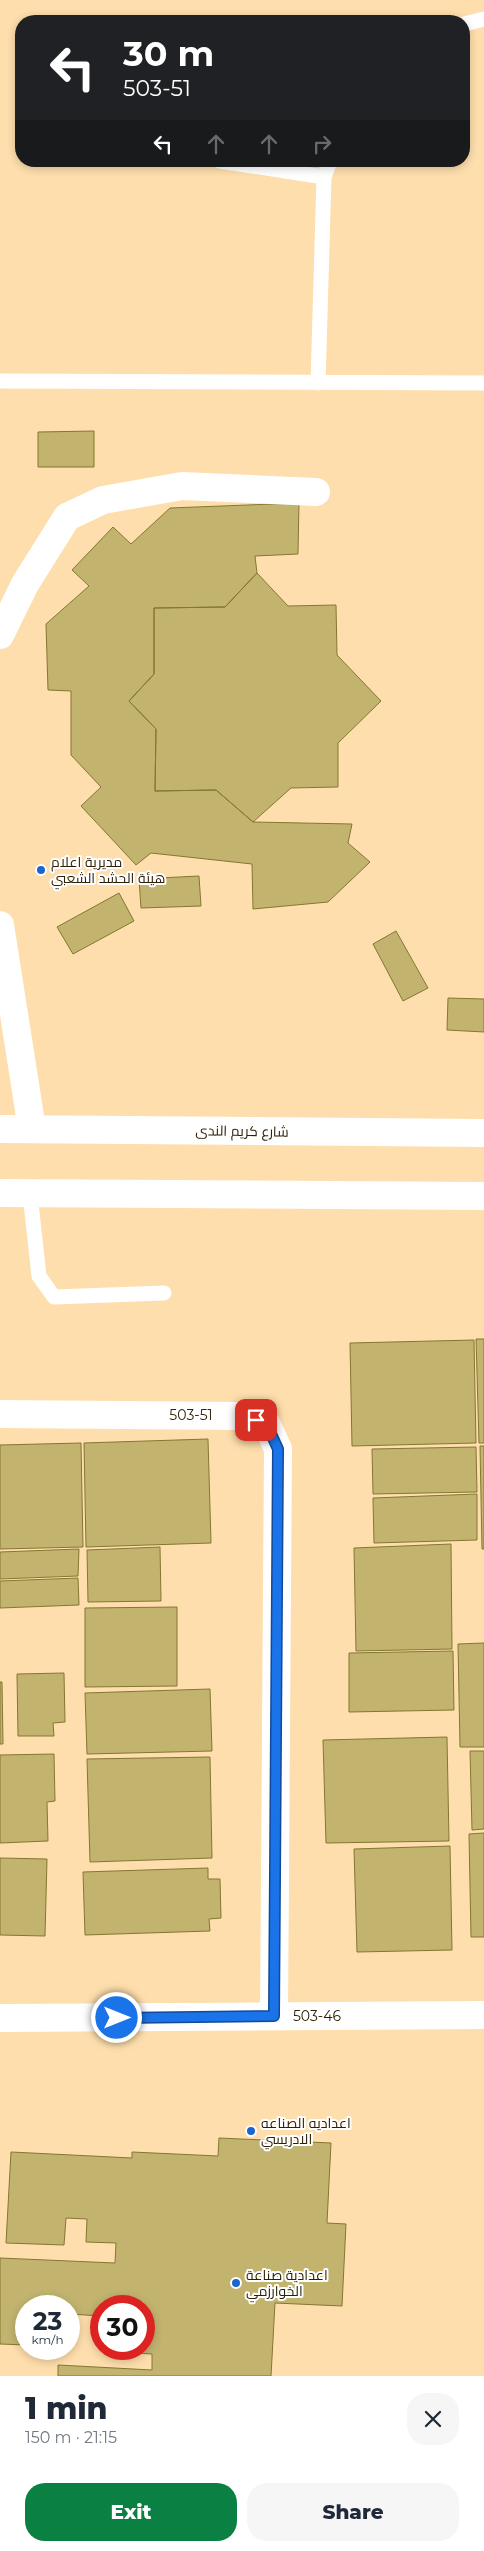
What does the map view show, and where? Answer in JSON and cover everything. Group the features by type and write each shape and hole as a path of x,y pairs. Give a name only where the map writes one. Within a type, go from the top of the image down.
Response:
{"street":[{"path":"0,635 25,584 67,517 103,500 182,486 316,492"},
{"path":"0,925 32,1129"},
{"name":"شارع كريم الندى","path":"0,1130 484,1133"},
{"path":"0,1193 484,1196"},
{"name":"503-51","path":"0,1414 244,1416 267,1425 278,1449 274,2016"},
{"name":"503-46","path":"0,2018 484,2015"}],"lane":[{"path":"470,22 484,19"},
{"path":"259,167 324,177"},
{"path":"318,383 324,177 328,167"},
{"path":"0,381 484,383"},
{"path":"30,1194 39,1276 54,1297 164,1293"}],"building":[{"path":"94,431 94,467 38,467 38,432"},
{"path":"299,503 298,554 255,556 257,573 225,607 154,608 154,674 129,701 156,729 155,791 216,790 253,822 352,824 348,843 370,862 328,902 253,909 252,864 151,853 136,865 81,806 101,787 71,755 71,691 48,690 46,624 89,586 72,570 113,527 131,544 170,508"},
{"path":"257,573 288,606 336,605 337,655 381,701 338,743 338,787 291,788 253,822 216,790 155,791 156,729 129,701 154,674 154,608 225,607"},
{"path":"199,876 201,906 141,908 139,879"},
{"path":"119,893 134,921 73,954 57,927"},
{"path":"396,931 428,988 403,1001 373,944"},
{"path":"448,998 484,999 484,1032 447,1030"},
{"path":"476,1339 484,1339 484,1443 479,1443"},
{"path":"474,1340 476,1443 352,1446 350,1343"},
{"path":"208,1439 211,1543 86,1547 84,1443"},
{"path":"81,1443 83,1547 0,1549 0,1445"},
{"path":"480,1446 484,1446 484,1549 482,1549"},
{"path":"476,1447 477,1492 373,1494 372,1449"},
{"path":"477,1494 477,1540 374,1543 373,1498"},
{"path":"451,1544 452,1649 356,1651 354,1548"},
{"path":"160,1547 161,1601 88,1602 87,1550"},
{"path":"79,1549 78,1576 0,1579 0,1552"},
{"path":"78,1578 79,1605 0,1608 0,1581"},
{"path":"177,1607 177,1686 85,1687 85,1608"},
{"path":"484,1643 484,1747 460,1747 458,1644"},
{"path":"453,1651 454,1710 349,1712 349,1653"},
{"path":"64,1673 65,1722 53,1723 54,1736 18,1736 17,1674"},
{"path":"0,1682 2,1682 3,1744 0,1744"},
{"path":"210,1689 212,1751 87,1754 85,1693"},
{"path":"447,1737 449,1841 326,1843 323,1740"},
{"path":"470,1751 484,1751 484,1829 472,1830"},
{"path":"54,1754 55,1801 47,1802 48,1841 0,1843 0,1755"},
{"path":"210,1757 212,1858 90,1862 87,1759"},
{"path":"484,1833 484,1937 471,1937 469,1834"},
{"path":"450,1846 452,1950 357,1952 354,1849"},
{"path":"0,1858 47,1859 45,1936 0,1935"},
{"path":"208,1868 208,1879 220,1879 221,1918 209,1919 210,1931 85,1935 83,1872"},
{"path":"219,2138 331,2143 327,2223 346,2224 342,2306 275,2303 271,2376 58,2376 58,2365 152,2370 152,2360 155,2360 155,2295 90,2295 90,2315 80,2315 80,2295 15,2295 15,2345 0,2344 0,2258 115,2263 116,2243 86,2242 87,2219 66,2218 64,2245 6,2243 11,2152 132,2158 132,2152 218,2156"}],"place":[{"name":"مديرية اعلام هيئة الحشد الشعبي","path":"41,870"},
{"name":"اعداديه الصناعه الادريسي","path":"251,2131"},
{"name":"اعدادية صناعة الخوارزمي","path":"236,2283"}],"route":[{"path":"117,2018 274,2016 278,1449 267,1425 256,1420"}]}
